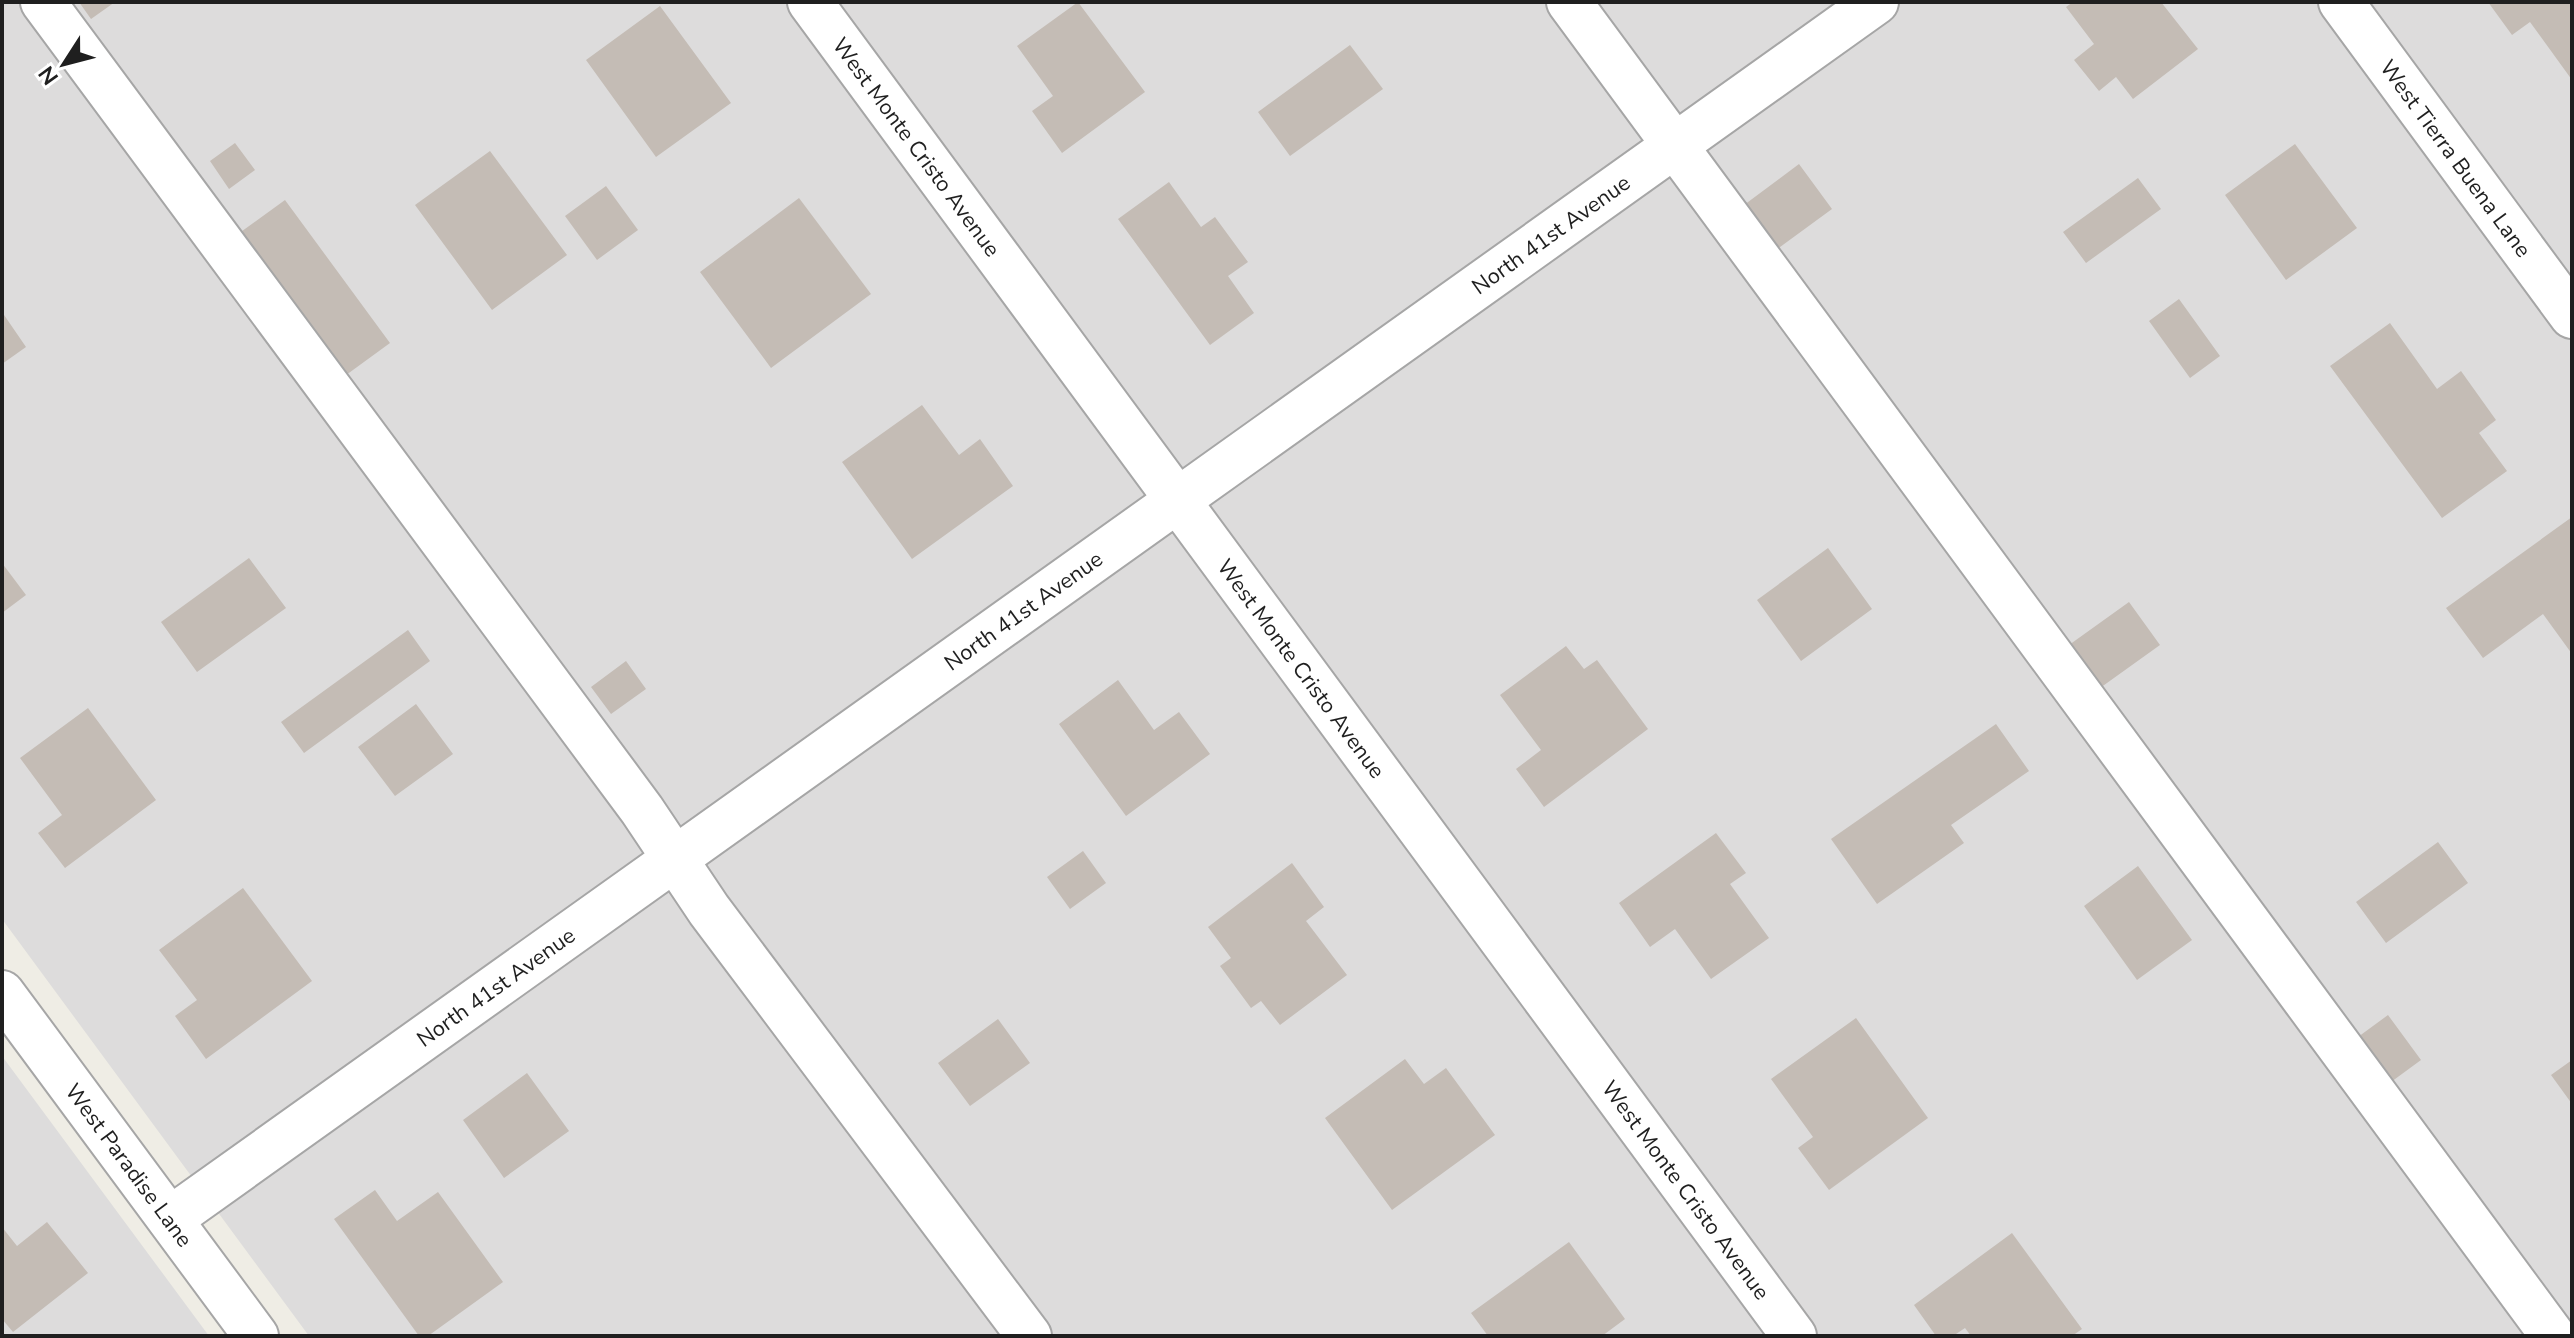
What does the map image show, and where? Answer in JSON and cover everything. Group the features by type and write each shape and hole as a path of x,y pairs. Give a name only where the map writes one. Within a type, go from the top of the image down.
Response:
{"street":[{"path":"43,2 1029,1336"},
{"name":"West Monte Cristo Avenue","path":"810,2 1794,1336"},
{"path":"1569,2 2553,1336"},
{"name":"North 41st Avenue","path":"170,1219 1876,2"},
{"name":"West Tierra Buena Lane","path":"2341,2 2572,316"},
{"name":"West Paradise Lane","path":"2,993 16,1040 170,1219 256,1336"}],"shaded area":[{"path":"2,2 2572,2 2572,1336 309,1336 2,919"},
{"path":"2,1056 209,1336 2,1336"}],"building":[{"path":"79,2 115,2 91,19"},
{"path":"1078,2 1145,92 1062,153 1032,111 1053,96 1017,46"},
{"path":"2073,2 2161,2 2198,49 2133,99 2116,77 2099,91 2074,60 2094,44 2066,7"},
{"path":"2488,2 2572,2 2572,80 2530,22 2512,35"},
{"path":"660,6 731,103 656,157 586,60"},
{"path":"1350,45 1383,89 1290,156 1258,112"},
{"path":"235,143 255,170 229,189 210,161"},
{"path":"2295,144 2357,228 2286,280 2225,195"},
{"path":"490,151 567,255 492,310 415,205"},
{"path":"1799,164 1832,209 1776,250 1744,205"},
{"path":"2138,178 2161,209 2086,263 2063,232"},
{"path":"1169,182 1201,227 1215,217 1248,262 1228,276 1254,313 1210,345 1118,219"},
{"path":"606,186 638,230 597,260 565,216"},
{"path":"799,198 871,294 771,368 700,272"},
{"path":"285,200 390,343 342,378 238,234"},
{"path":"2179,299 2220,356 2190,378 2149,321"},
{"path":"2,312 26,347 2,364"},
{"path":"2390,323 2437,389 2461,371 2496,420 2479,433 2507,471 2442,518 2330,366"},
{"path":"922,405 959,455 980,439 1013,486 912,559 842,462"},
{"path":"2572,517 2572,654 2543,614 2483,658 2446,608"},
{"path":"1828,548 1872,609 1801,661 1757,600"},
{"path":"249,558 286,608 197,672 161,622"},
{"path":"2,563 26,595 2,613"},
{"path":"2129,602 2160,645 2100,688 2069,645"},
{"path":"408,630 430,661 304,753 281,722"},
{"path":"1566,646 1584,669 1597,660 1648,729 1544,807 1516,769 1541,750 1500,695"},
{"path":"626,661 646,689 611,714 591,687"},
{"path":"1118,680 1154,730 1179,712 1210,754 1126,816 1059,724"},
{"path":"416,704 453,754 395,796 358,747"},
{"path":"88,708 156,800 65,868 38,833 62,815 20,758"},
{"path":"1996,724 2029,771 1951,825 1964,843 1877,904 1831,839"},
{"path":"1716,833 1746,873 1730,884 1769,938 1711,979 1675,929 1650,947 1619,903"},
{"path":"2438,842 2468,883 2386,943 2356,902"},
{"path":"1083,851 1106,883 1070,909 1047,877"},
{"path":"1292,863 1324,907 1306,921 1347,975 1280,1025 1261,1001 1251,1008 1220,966 1231,958 1208,927"},
{"path":"2138,866 2192,940 2137,980 2084,906"},
{"path":"243,888 312,981 206,1059 175,1016 197,1000 159,950"},
{"path":"2388,1015 2421,1060 2391,1082 2358,1037"},
{"path":"1856,1018 1928,1118 1829,1190 1798,1148 1813,1137 1771,1079"},
{"path":"998,1019 1030,1063 970,1106 938,1063"},
{"path":"1405,1059 1424,1084 1446,1068 1495,1135 1392,1210 1325,1118"},
{"path":"2572,1060 2572,1104 2551,1075"},
{"path":"527,1073 569,1131 504,1178 463,1120"},
{"path":"375,1190 397,1221 438,1192 503,1282 428,1336 419,1336 334,1219"},
{"path":"47,1222 88,1273 13,1332 2,1319 2,1227 17,1246"},
{"path":"2012,1233 2082,1329 2072,1336 1971,1336 1965,1328 1953,1336 1936,1336 1914,1305"},
{"path":"1569,1242 1625,1319 1602,1336 1488,1336 1471,1313"}]}
